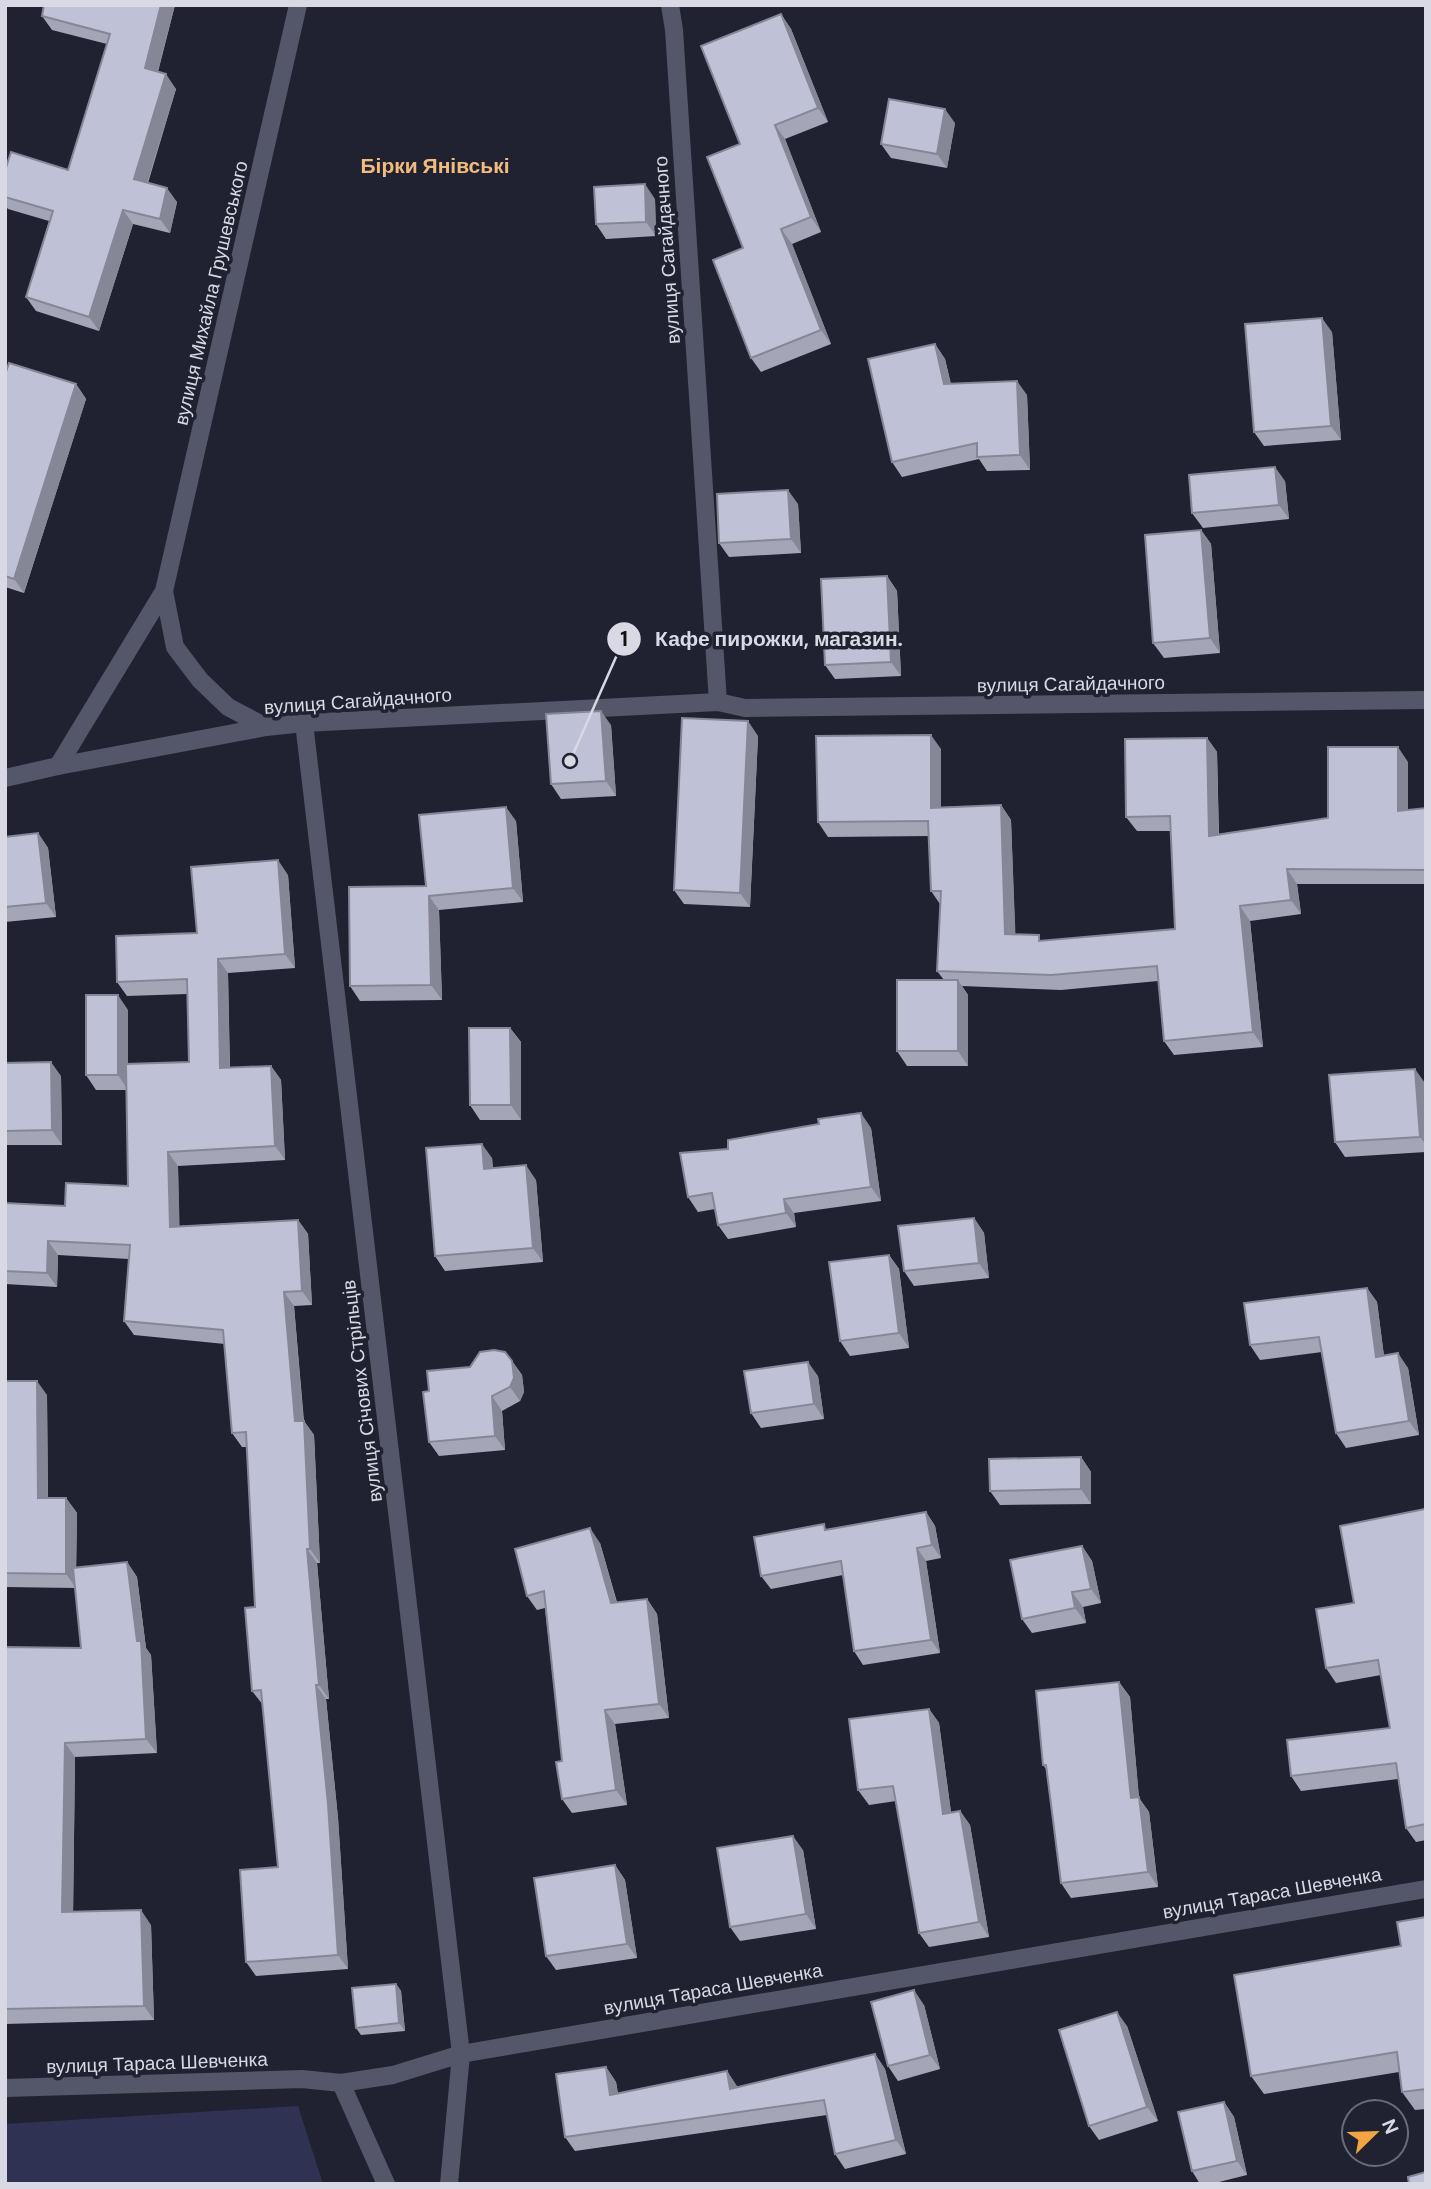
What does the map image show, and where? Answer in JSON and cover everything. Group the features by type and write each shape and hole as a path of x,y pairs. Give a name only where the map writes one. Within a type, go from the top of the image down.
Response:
{"street":[{"name":"вулиця Михайла Грушевського","path":"58,766 164,591 298,5"},
{"name":"вулиця Сагайдачного","path":"670,5 674,30 718,702"},
{"name":"вулиця Михайла Грушевського","path":"164,591 175,647 200,680 228,706 266,727"},
{"name":"вулиця Сагайдачного","path":"5,779 58,766 266,727 304,723 718,702 745,708 1426,700"},
{"name":"вулиця Січових Стрільців","path":"304,723 461,2053 449,2184"},
{"name":"вулиця Тараса Шевченка","path":"5,2088 302,2079 341,2082 393,2075 461,2053 1426,1888"},
{"path":"341,2082 386,2184"}],"shaded area":[{"path":"298,2106 323,2184 5,2184 5,2124"}],"building":[{"path":"44,5 161,5 145,68 166,74 134,179 167,188 160,219 123,210 89,317 26,297 53,211 5,197 5,171 11,152 68,170 110,34 42,16"},
{"path":"781,14 818,108 775,125 811,217 781,229 821,330 751,358 713,260 743,248 707,157 740,144 701,46"},
{"path":"889,99 945,109 937,154 881,144"},
{"path":"645,184 646,222 596,224 594,187"},
{"path":"1322,318 1331,426 1254,432 1245,324"},
{"path":"935,344 944,384 1017,381 1020,455 977,457 977,443 892,462 868,359"},
{"path":"9,363 76,384 14,579 5,576 5,375"},
{"path":"1275,467 1279,505 1192,513 1189,475"},
{"path":"788,490 791,539 719,543 717,494"},
{"path":"1201,530 1210,638 1153,643 1145,535"},
{"path":"887,576 891,662 825,665 821,579"},
{"path":"601,711 606,781 551,784 546,714"},
{"path":"682,718 748,721 740,893 674,890"},
{"path":"931,735 931,808 1001,805 1005,934 1039,935 1039,941 1175,929 1170,816 1126,817 1125,739 1207,738 1209,836 1328,818 1328,747 1398,747 1398,811 1426,808 1426,870 1287,869 1291,900 1240,906 1253,1032 1164,1041 1157,966 1051,975 937,971 941,891 931,891 928,821 818,822 816,736"},
{"path":"506,807 513,888 429,896 431,985 350,986 349,887 426,886 419,815"},
{"path":"38,833 46,903 5,907 5,837"},
{"path":"278,860 285,954 218,959 220,1068 271,1066 275,1146 168,1152 170,1227 298,1220 302,1291 284,1292 295,1421 304,1421 310,1549 307,1549 338,1955 246,1962 240,1870 278,1867 261,1690 252,1691 245,1608 255,1607 246,1432 232,1433 223,1330 124,1321 130,1245 48,1241 47,1273 5,1271 5,1203 65,1206 66,1183 128,1186 126,1064 189,1062 187,979 117,982 116,936 197,933 191,867"},
{"path":"897,980 958,980 958,1051 897,1051"},
{"path":"86,995 118,995 118,1075 86,1075"},
{"path":"469,1028 510,1028 511,1105 470,1105"},
{"path":"51,1062 52,1130 5,1131 5,1063"},
{"path":"1415,1069 1420,1137 1335,1142 1329,1075"},
{"path":"861,1113 871,1187 784,1199 786,1213 718,1225 712,1193 688,1197 680,1153 728,1149 728,1140 819,1124 818,1119"},
{"path":"482,1144 484,1169 526,1165 533,1248 435,1256 426,1148"},
{"path":"974,1218 979,1263 904,1271 898,1226"},
{"path":"889,1255 899,1333 840,1341 829,1262"},
{"path":"1367,1288 1376,1357 1398,1353 1409,1421 1336,1433 1319,1337 1250,1345 1244,1303"},
{"path":"480,1352 505,1352 512,1361 514,1378 510,1387 492,1396 495,1436 429,1442 423,1392 429,1391 427,1371 470,1367"},
{"path":"808,1362 814,1404 751,1413 744,1371"},
{"path":"5,1381 37,1381 38,1498 66,1498 66,1574 5,1573"},
{"path":"1081,1457 1081,1489 990,1491 989,1459"},
{"path":"1425,1509 1426,1824 1406,1828 1396,1763 1291,1776 1287,1740 1390,1728 1378,1660 1326,1668 1316,1609 1354,1603 1340,1526"},
{"path":"926,1512 932,1545 917,1548 931,1640 854,1651 841,1561 761,1576 754,1537 824,1524 825,1530"},
{"path":"590,1528 611,1603 647,1599 659,1704 605,1710 616,1790 562,1799 556,1762 562,1761 544,1591 527,1596 515,1549"},
{"path":"1082,1546 1091,1589 1072,1592 1075,1608 1022,1619 1010,1560"},
{"path":"127,1562 137,1641 141,1641 146,1739 65,1743 62,1912 141,1910 144,2006 5,2009 5,1647 81,1648 73,1568"},
{"path":"1119,1682 1131,1798 1139,1797 1148,1872 1061,1883 1046,1765 1043,1765 1036,1691"},
{"path":"929,1709 943,1814 960,1811 979,1922 919,1933 893,1786 858,1790 849,1719"},
{"path":"793,1836 806,1914 730,1927 717,1848"},
{"path":"615,1865 627,1944 546,1956 534,1878"},
{"path":"1426,1917 1426,2089 1402,2092 1397,2052 1251,2076 1234,1975 1401,1946 1397,1922"},
{"path":"396,1984 399,2023 356,2028 352,1988"},
{"path":"914,1990 930,2055 888,2066 871,2002"},
{"path":"1117,2012 1147,2107 1089,2126 1059,2030"},
{"path":"875,2054 896,2140 835,2154 824,2100 565,2137 556,2074 606,2067 610,2095 727,2071 730,2089"},
{"path":"1224,2102 1237,2161 1192,2171 1178,2112"},
{"path":"1426,2172 1426,2184 1409,2184 1408,2177"}],"place":[{"name":"Кафе пирожки, магазин.","path":"570,761"}],"district":[{"name":"Бірки Янівські","path":"435,166"}]}
